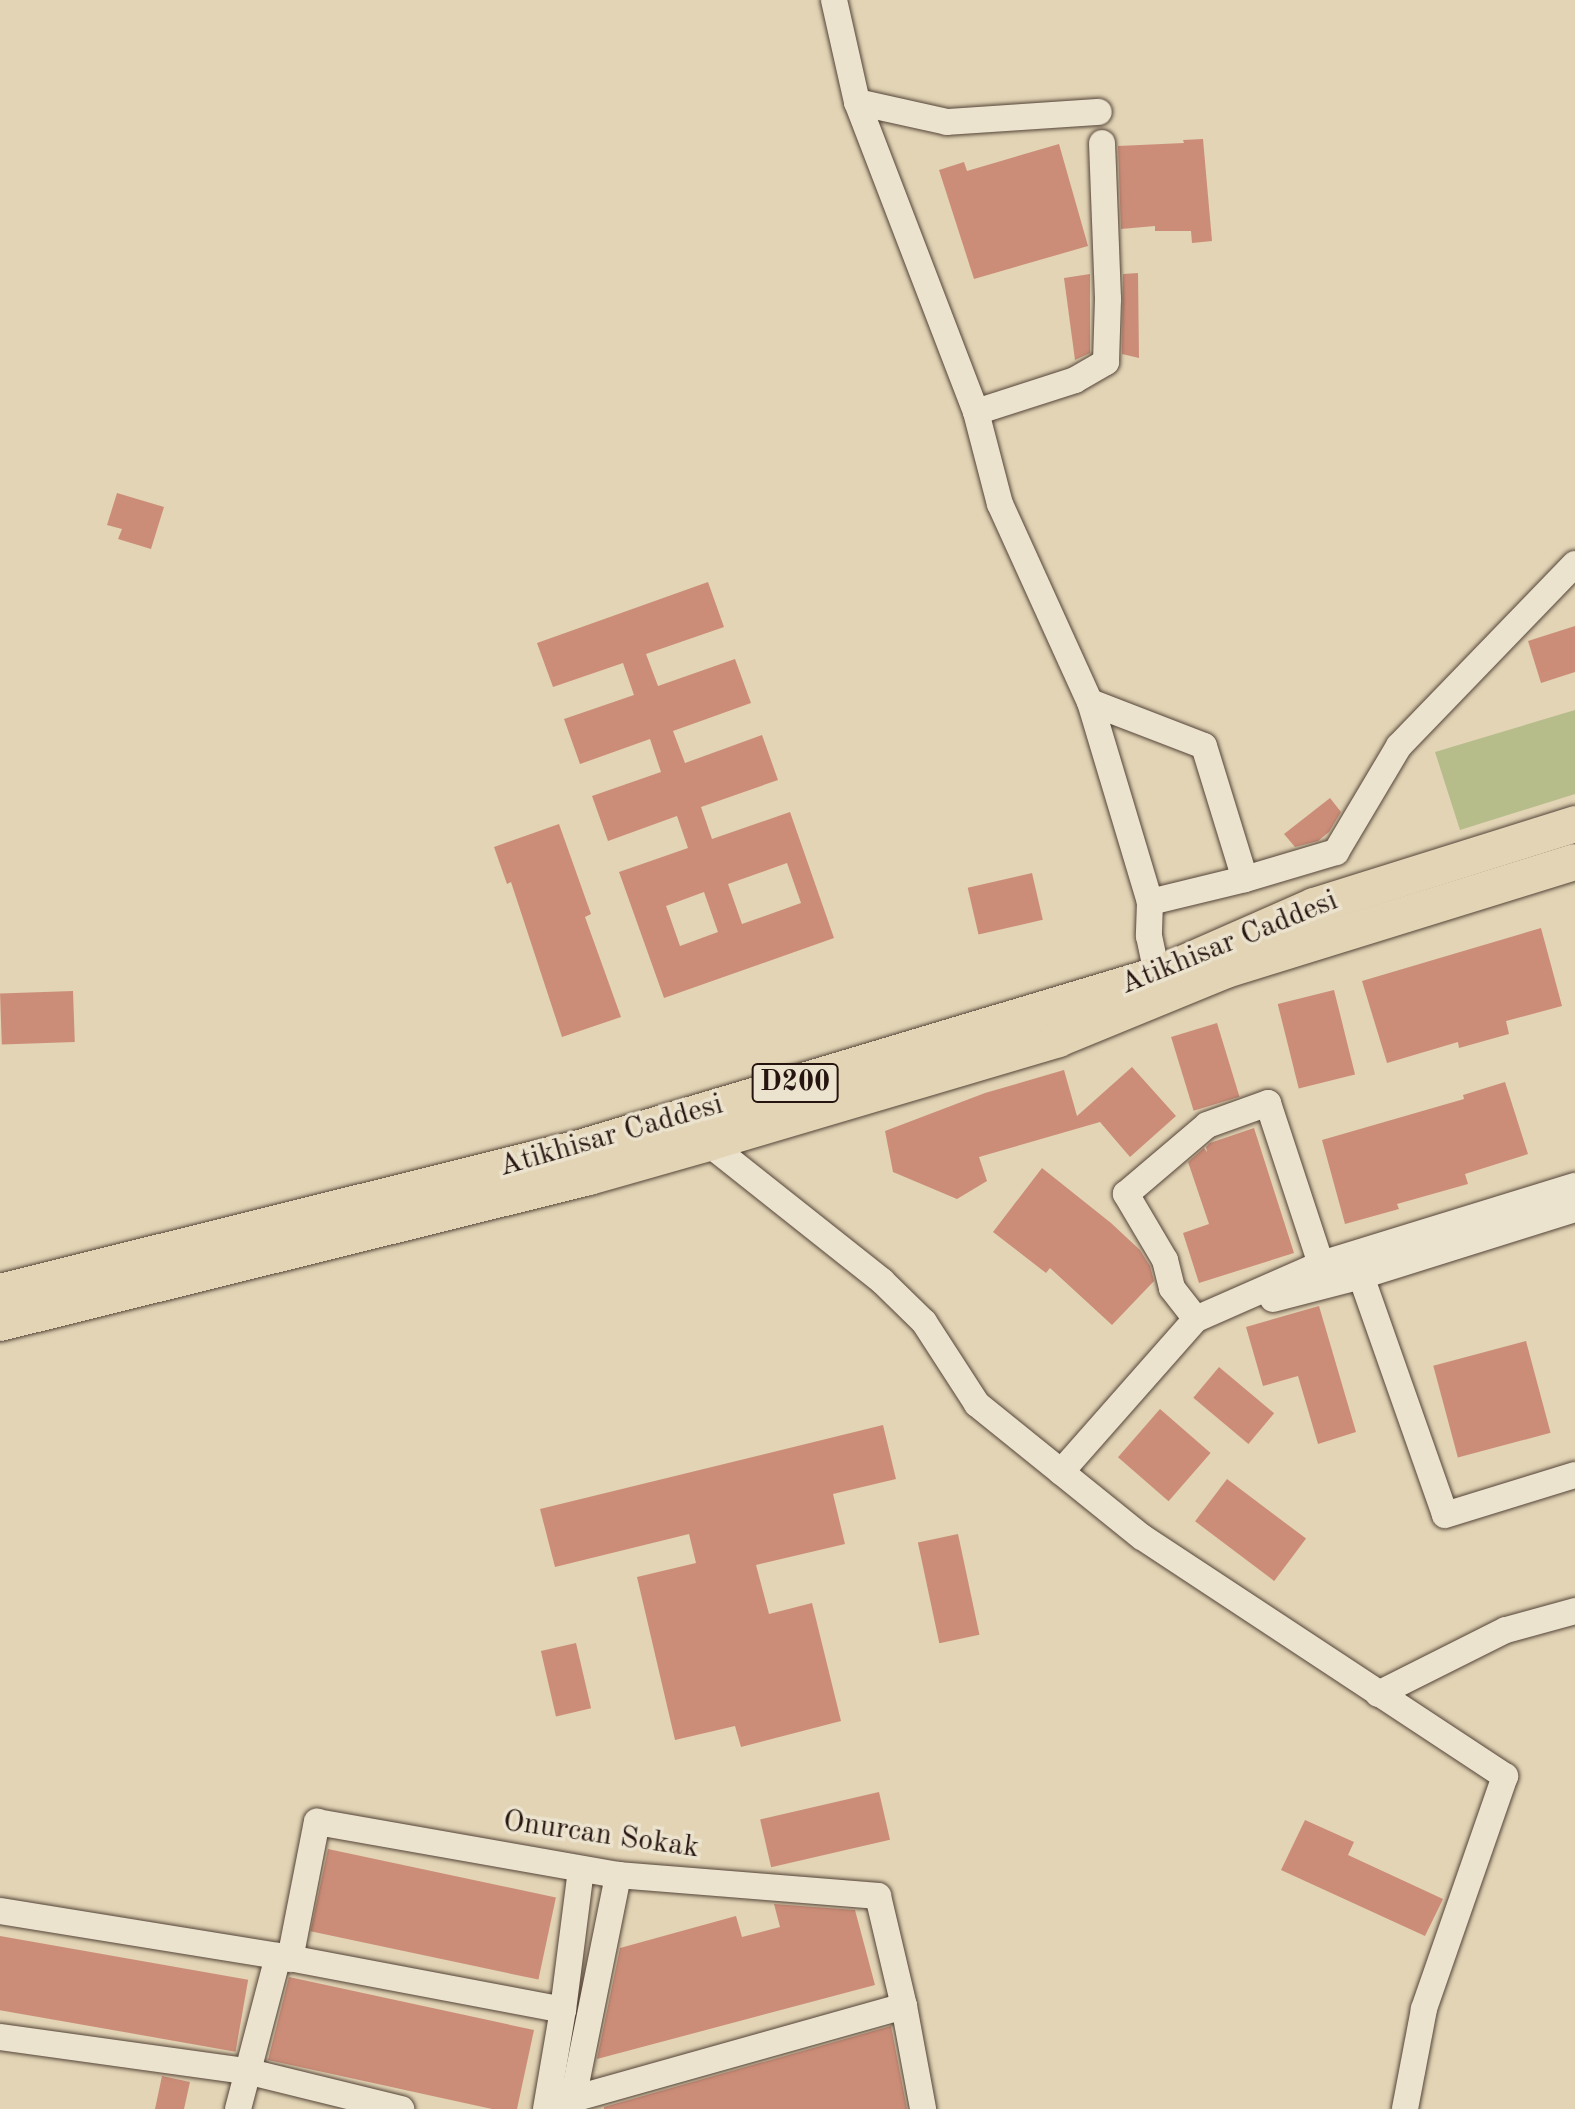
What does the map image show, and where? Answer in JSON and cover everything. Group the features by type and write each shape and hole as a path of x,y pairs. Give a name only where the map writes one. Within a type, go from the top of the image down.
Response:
{"highway":[{"name":"Atikhisar Caddesi","path":"0,1323 529,1192 708,1143 1157,975 1314,906 1575,824"},
{"name":"Atikhisar Caddesi","path":"0,1292 942,1056 1058,1039 1270,955 1575,862"}],"street":[{"path":"834,0 857,102 976,412 1000,504 1090,702 1150,902 1149,936 1157,975"},
{"path":"857,102 947,122 1099,112"},
{"path":"976,412 1075,380 1106,362 1108,299 1102,143"},
{"path":"1150,902 1245,879 1336,852 1399,746 1575,564"},
{"path":"1090,702 1204,746 1245,879"},
{"path":"1196,1319 1172,1288 1165,1260 1126,1194 1207,1125 1268,1103 1321,1264"},
{"path":"708,1143 882,1281 924,1322 977,1404 1142,1537 1505,1776 1424,2009 1405,2109"},
{"path":"1061,1472 1196,1319 1321,1264 1575,1186"},
{"path":"1196,1319 1361,1276 1575,1209"},
{"path":"1321,1264 1361,1276"},
{"path":"1361,1276 1445,1515 1575,1475"},
{"path":"1378,1694 1506,1630 1575,1611"},
{"name":"Onurcan Sokak","path":"284,1958 317,1822 618,1875 878,1896 904,2006"},
{"path":"546,2109 563,2010 581,1869"},
{"path":"618,1875 572,2104 904,2006 923,2109"},
{"path":"0,1911 284,1958 563,2010"},
{"path":"238,2109 246,2071 284,1958"},
{"path":"0,2037 246,2071 401,2109"}],"green space":[{"path":"1575,710 1575,794 1460,830 1435,752"}],"building":[{"path":"1203,139 1212,241 1192,243 1191,231 1155,231 1155,226 1121,229 1118,146 1184,143 1183,140"},
{"path":"1059,144 1088,246 974,279 939,170 964,162 967,171"},
{"path":"1138,273 1139,358 1122,354 1123,274"},
{"path":"1090,274 1090,353 1075,360 1064,278"},
{"path":"117,493 164,507 151,549 118,539 122,529 107,525"},
{"path":"708,582 724,627 646,654 658,686 735,659 751,703 673,731 685,763 762,735 778,780 701,807 712,839 790,812 834,938 664,998 619,872 688,848 677,816 608,841 592,796 661,772 650,739 580,764 564,719 634,695 623,663 553,687 537,643","holes":["787,863 801,903 742,924 728,884","704,892 718,932 680,946 666,906"]},
{"path":"1575,626 1575,672 1541,683 1528,641"},
{"path":"1330,798 1341,812 1329,832 1318,841 1295,847 1284,834"},
{"path":"559,824 591,914 585,917 621,1017 562,1037 511,882 507,884 494,847"},
{"path":"1032,873 1043,920 978,935 968,888"},
{"path":"1541,928 1562,1006 1506,1021 1509,1034 1459,1048 1458,1042 1387,1063 1362,981"},
{"path":"1334,990 1355,1074 1299,1088 1278,1004"},
{"path":"73,991 75,1042 2,1045 0,994"},
{"path":"1217,1023 1240,1097 1194,1111 1171,1037"},
{"path":"1132,1067 1176,1116 1130,1157 1100,1122 979,1157 987,1181 957,1199 893,1172 885,1131 985,1093 1064,1070 1077,1116"},
{"path":"1505,1082 1528,1154 1465,1174 1468,1184 1397,1204 1399,1209 1345,1224 1322,1140 1464,1099 1463,1095"},
{"path":"1254,1128 1294,1253 1199,1283 1183,1233 1209,1224 1188,1162 1204,1148 1207,1152 1206,1147 1210,1143"},
{"path":"1042,1168 1111,1223 1140,1250 1150,1266 1154,1281 1112,1325 1050,1268 1046,1273 993,1232"},
{"path":"1319,1306 1356,1432 1318,1444 1298,1376 1263,1386 1246,1327"},
{"path":"1526,1341 1551,1433 1458,1458 1433,1366"},
{"path":"1219,1367 1274,1413 1248,1444 1193,1398"},
{"path":"1160,1409 1211,1453 1169,1501 1118,1457"},
{"path":"883,1425 896,1479 833,1494 845,1544 756,1565 769,1614 812,1603 841,1721 741,1747 735,1726 675,1740 637,1577 696,1563 689,1534 555,1567 540,1509"},
{"path":"1227,1479 1306,1539 1274,1581 1195,1521"},
{"path":"958,1534 979,1635 939,1643 918,1543"},
{"path":"576,1643 591,1708 556,1716 541,1651"},
{"path":"879,1792 890,1840 771,1867 760,1819"},
{"path":"1305,1820 1354,1842 1348,1855 1443,1899 1425,1936 1281,1870"},
{"path":"328,1849 556,1897 538,1980 311,1931"},
{"path":"774,1904 855,1910 875,1985 597,2059 620,1948 736,1916 742,1937 780,1927"},
{"path":"0,1936 248,1980 235,2052 0,2010"},
{"path":"289,1977 534,2030 517,2109 492,2109 268,2060"},
{"path":"891,2026 907,2109 604,2109 604,2107"},
{"path":"162,2076 190,2082 184,2109 155,2109"}]}
